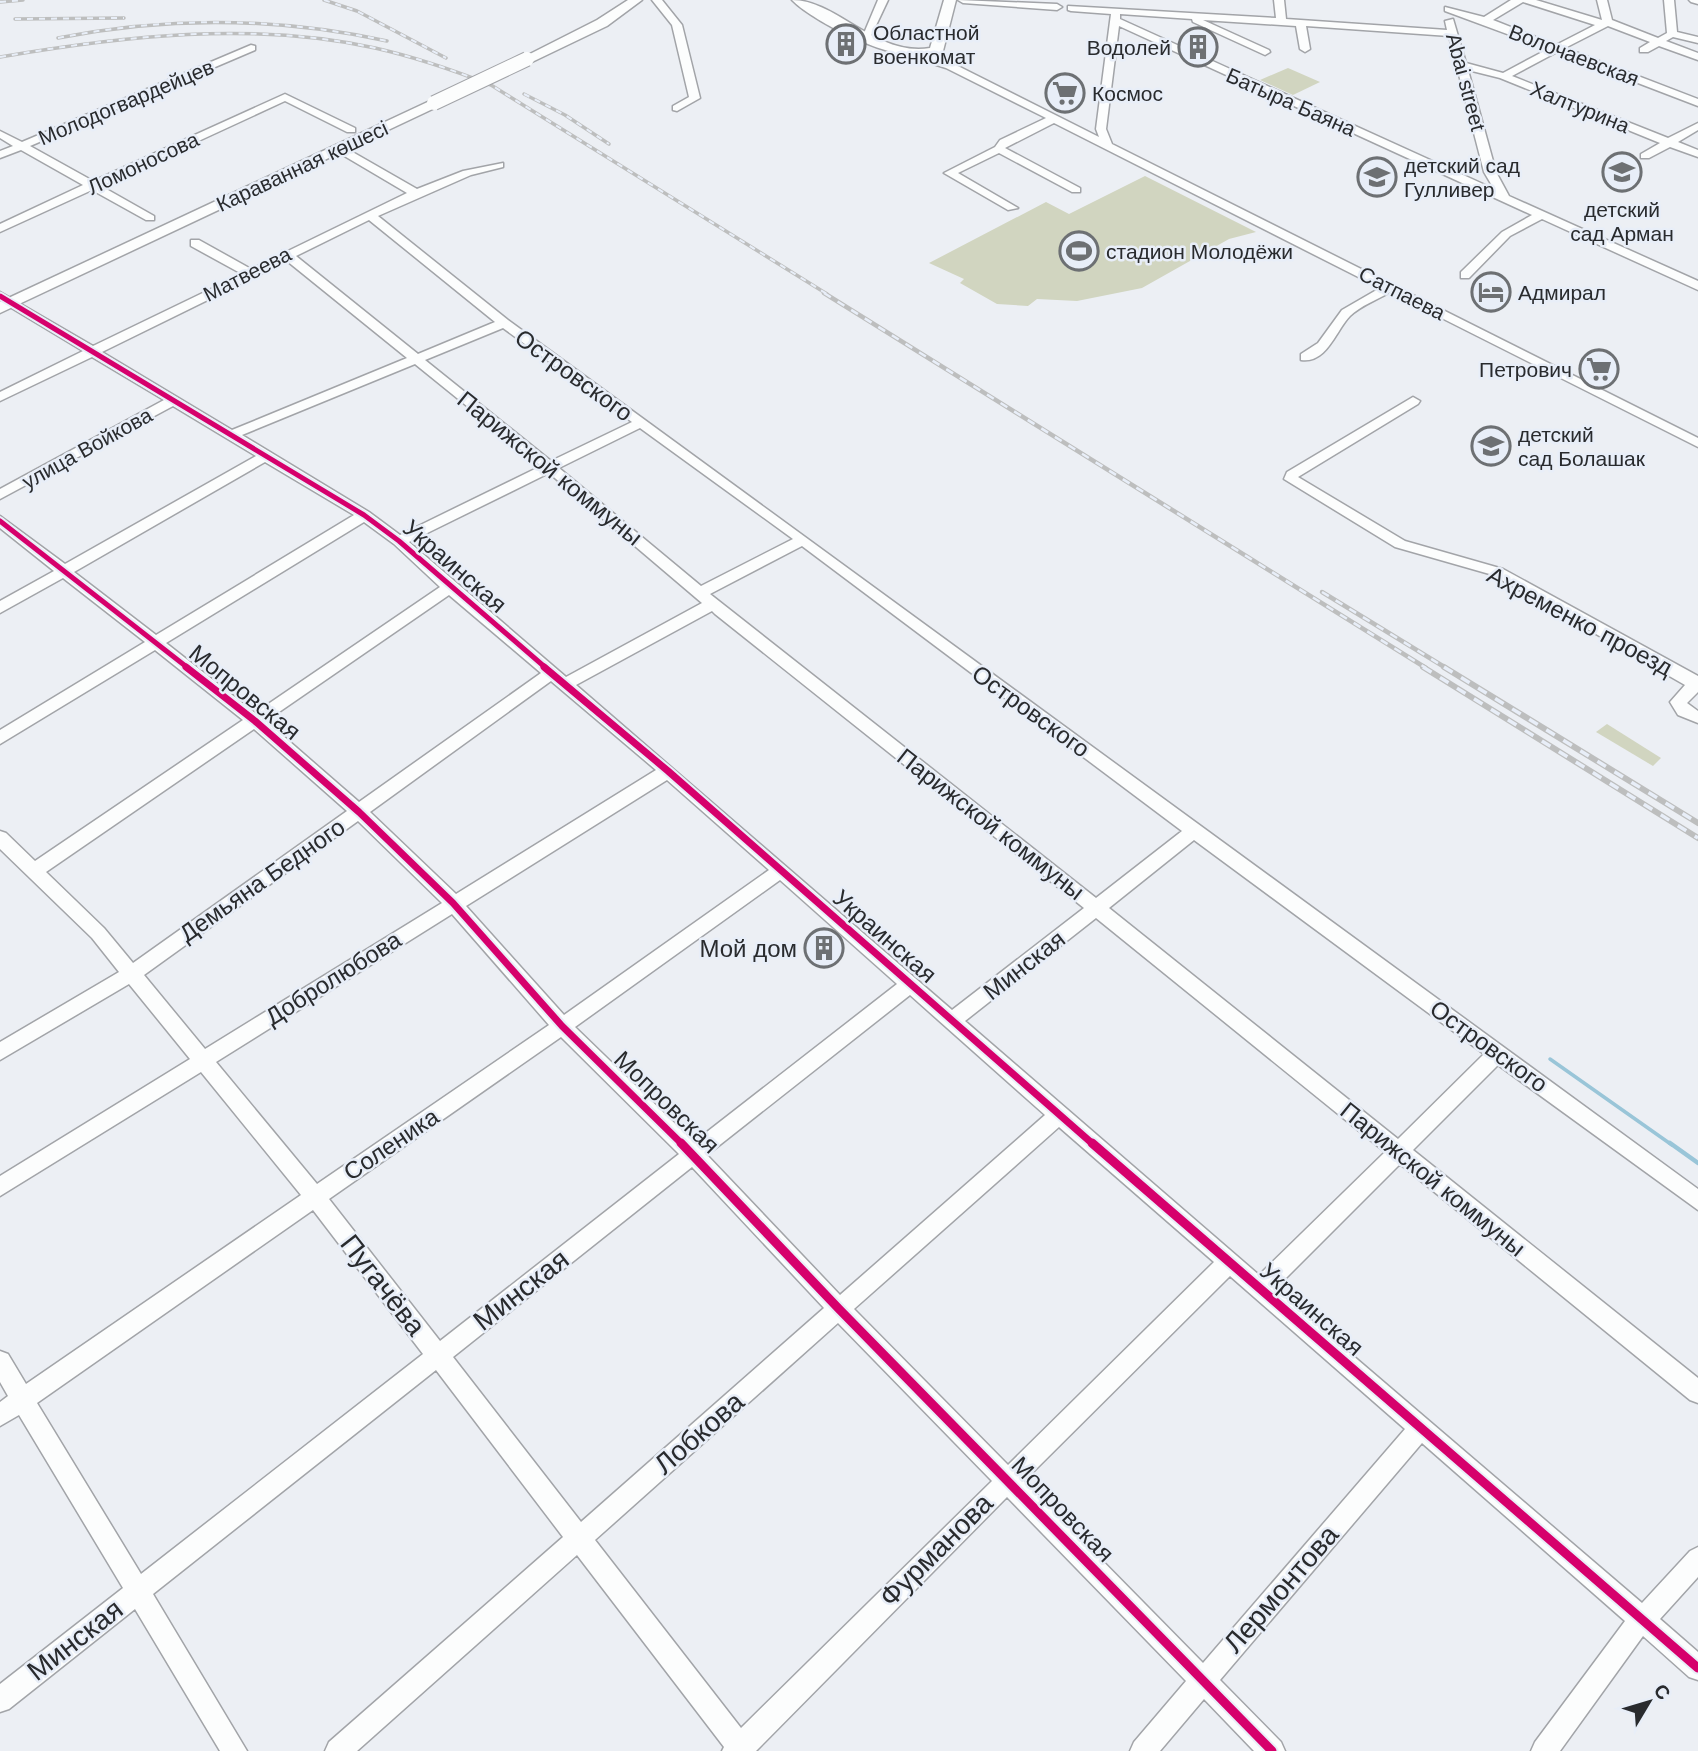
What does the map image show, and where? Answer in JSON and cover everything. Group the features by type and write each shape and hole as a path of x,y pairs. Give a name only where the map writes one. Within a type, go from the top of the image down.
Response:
{"main road":[{"name":"Караванная көшесі","path":"602,23 621,0"},
{"name":"Караванная көшесі","path":"4,302 527,59 602,23 636,0"},
{"path":"798,0 900,52 921,54 936,51 950,0"}],"street":[{"path":"657,0 677,25 695,98 677,108"},
{"path":"866,36 883,0"},
{"path":"963,0 1057,7"},
{"path":"1279,0 1281,22"},
{"path":"1485,21 1518,0"},
{"path":"1526,0 1605,23 1698,57"},
{"path":"1602,0 1605,23"},
{"path":"1669,0 1672,34"},
{"name":"Волочаевская","path":"1447,5 1698,103"},
{"name":"Abai street","path":"1447,5 1452,33 1490,172 1497,189 1507,199"},
{"path":"1071,8 1452,33"},
{"path":"1107,144 1101,133 1102,113 1116,11"},
{"name":"Батыра Баяна","path":"1116,11 1133,30 1698,286"},
{"path":"1187,16 1265,52"},
{"path":"1301,23 1305,49"},
{"path":"1504,76 1605,23"},
{"path":"1112,33 1122,29 1133,30"},
{"path":"1644,50 1672,34 1698,40"},
{"name":"Молодогвардейцев","path":"0,155 251,48"},
{"path":"936,51 938,59 950,66"},
{"path":"900,52 950,66"},
{"name":"Халтурина","path":"1461,65 1504,76 1698,154"},
{"name":"Сатпаева","path":"950,66 1698,443"},
{"name":"Ломоносова","path":"0,228 285,97 351,130"},
{"path":"1012,208 950,174 953,170 999,149 1004,142 1056,119 1086,125 1097,121 1102,113"},
{"path":"1645,156 1698,126"},
{"path":"0,134 150,218"},
{"path":"999,149 1076,190"},
{"path":"345,152 416,193"},
{"name":"Матвеева","path":"0,397 286,254 416,193 499,165"},
{"path":"1458,177 1482,181 1488,179 1490,172"},
{"name":"Островского","path":"370,215 504,323 803,540 1698,1201"},
{"path":"1465,275 1506,234 1541,215"},
{"path":"195,243 249,273"},
{"name":"Парижской коммуны","path":"286,254 550,467 706,598 1097,908 1698,1392"},
{"path":"1306,357 1322,346 1346,313 1390,287"},
{"name":"Украинская","path":"4,302 231,435 363,515 399,541 450,588 668,771 1059,1115 1698,1668"},
{"path":"231,435 504,323"},
{"name":"улица Войкова","path":"0,495 173,401"},
{"name":"Ахременко проезд","path":"1413,401 1290,477 1400,544 1498,572 1697,684"},
{"path":"399,541 640,423"},
{"path":"0,608 265,456"},
{"path":"0,738 363,515"},
{"name":"Мопровская","path":"0,521 255,721 359,812 453,903 562,1026 693,1155 839,1309 1272,1751"},
{"name":"Демьяна Бедного","path":"0,1052 131,974 359,812 559,679 706,598 803,540"},
{"path":"34,871 450,588"},
{"path":"1694,716 1678,700 1697,684"},
{"name":"Добролюбова","path":"0,1187 668,771"},
{"name":"Минская","path":"952,1021 1194,831"},
{"name":"Пугачёва","path":"0,838 98,933 315,1196 739,1750"},
{"name":"Соленика","path":"0,1415 562,1026 781,870"},
{"name":"Минская","path":"0,1700 910,984"},
{"path":"1260,1289 1498,1053"},
{"name":"Лобкова","path":"338,1751 1059,1115"},
{"name":"Фурманова","path":"739,1750 1228,1262"},
{"path":"0,1362 234,1751"},
{"name":"Лермонтова","path":"1143,1751 1420,1428"},
{"path":"1544,1751 1641,1619 1658,1606 1698,1559"}],"green space":[{"path":"1288,68 1320,82 1293,95 1260,80"},
{"name":"стадион Молодёжи","path":"1145,176 1256,232 1229,239 1142,288 1077,301 1037,299 1028,306 997,304 960,283 964,279 929,263 1046,202 1069,214"},
{"path":"1607,724 1661,758 1653,766 1596,732"}],"waterway":[{"path":"1550,1059 1672,1145"},
{"path":"1670,1143 1698,1163"}],"railway":[{"path":"0,2 23,0"},
{"path":"324,0 357,11 446,58"},
{"path":"15,19 124,18"},
{"path":"58,38 141,26 222,22 304,27 387,41"},
{"path":"0,57 140,38 235,33 329,40 405,55 491,85 827,294"},
{"path":"524,94 565,115 609,144"},
{"path":"824,293 1426,668"},
{"path":"1322,592 1446,668"},
{"path":"1423,667 1698,838"},
{"path":"1444,667 1698,823"}],"cycle path":[{"path":"0,296 364,515 399,541 450,588 668,771 1059,1115 1698,1668"},
{"path":"0,521 255,721 359,812 453,903 562,1026 730,1191 839,1309 1272,1751"}],"place":[{"name":"Областной военкомат","path":"846,44"},
{"name":"Водолей","path":"1198,47"},
{"name":"Космос","path":"1065,93"},
{"name":"детский сад Арман","path":"1622,172"},
{"name":"детский сад Гулливер","path":"1377,177"},
{"name":"стадион Молодёжи","path":"1079,251"},
{"name":"Адмирал","path":"1491,292"},
{"name":"Петрович","path":"1599,369"},
{"name":"детский сад Болашак","path":"1491,446"},
{"name":"Мой дом","path":"824,948"}]}
